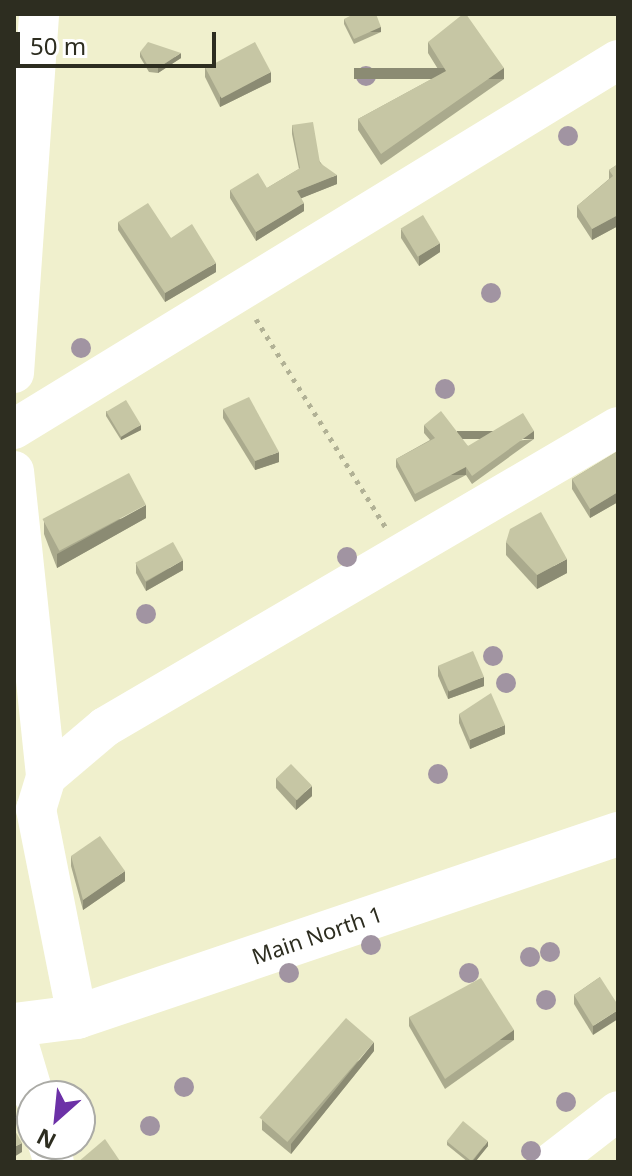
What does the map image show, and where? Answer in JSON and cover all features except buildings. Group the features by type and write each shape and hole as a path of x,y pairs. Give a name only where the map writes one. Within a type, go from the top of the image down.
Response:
{"main road":[{"name":"Main North 1","path":"14,1027 77,1017 618,834"}],"street":[{"path":"14,373 20,211 39,14"},
{"path":"14,429 618,60"},
{"path":"32,801 105,727 403,556 618,427"},
{"path":"14,471 32,801 77,1017"},
{"path":"14,1027 29,1080"},
{"path":"552,1162 618,1111"}],"path":[{"path":"238,290 403,556"}]}
